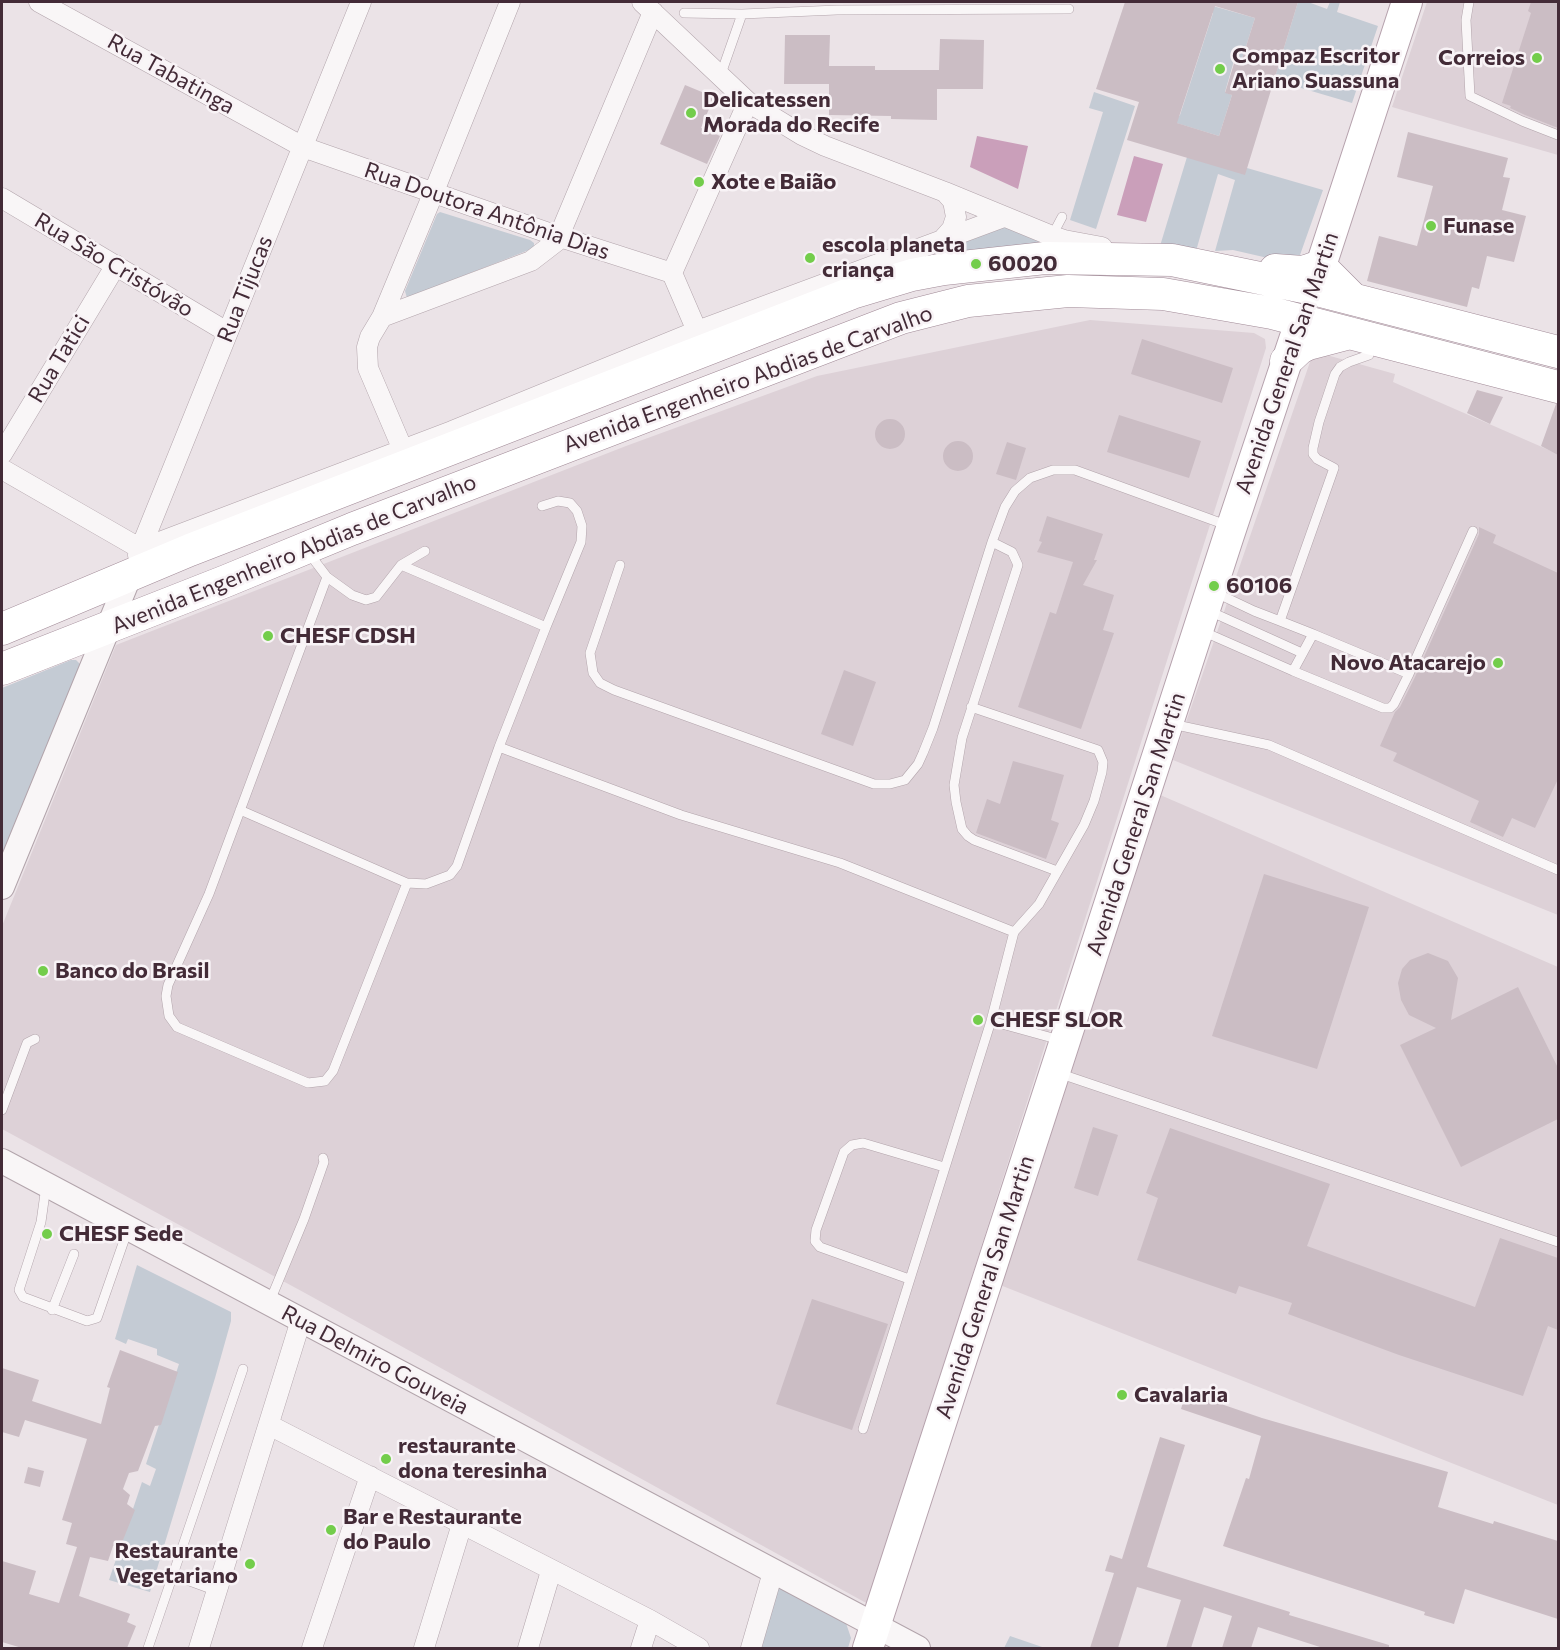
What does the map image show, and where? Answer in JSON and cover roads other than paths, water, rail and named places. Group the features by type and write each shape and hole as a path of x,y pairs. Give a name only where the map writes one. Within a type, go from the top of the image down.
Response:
{"highway":[{"name":"Avenida Engenheiro Abdias de Carvalho","path":"6,624 89,594 135,563 201,546 852,293 912,275 944,269 1045,258 1064,238 1184,262 1275,275 1317,277 1353,299 1558,352"},
{"path":"1064,238 1081,272 1068,291"},
{"path":"1068,291 1108,274 1128,269 1184,262"},
{"name":"Avenida Engenheiro Abdias de Carvalho","path":"2,669 305,548 901,318 968,301 1068,291 1163,294 1254,309 1308,331 1558,387"},
{"path":"1254,309 1273,326 1279,336 1286,362 1300,348 1308,331"},
{"path":"1362,344 1493,391 1536,397 1558,396"}],"main road":[{"name":"Avenida General San Martin","path":"1308,331 1317,277 1407,2"},
{"name":"Avenida General San Martin","path":"871,1637 1286,362"}],"street":[{"name":"Rua Tabatinga","path":"39,2 303,147"},
{"name":"Rua Tijucas","path":"135,563 361,2"},
{"path":"403,450 366,361 370,338 382,317 510,2"},
{"path":"382,317 531,261 560,237 647,7 721,74 748,102 802,135 1004,217 1064,238"},
{"path":"697,331 672,273 748,102"},
{"name":"Rua Doutora Antônia Dias","path":"303,147 433,194 672,273"},
{"path":"944,238 952,229 956,217 953,201 945,192"},
{"name":"Rua São Cristóvão","path":"2,200 227,332"},
{"path":"2,887 135,563 403,450 697,331 1004,217"},
{"name":"Rua Tatici","path":"2,454 116,265"},
{"path":"2,469 135,563"},
{"path":"89,594 106,629"},
{"name":"Rua Delmiro Gouveia","path":"2,1161 773,1572 871,1637 918,1648"},
{"path":"199,1648 301,1320"},
{"path":"269,1425 650,1620 699,1648"},
{"path":"312,1648 370,1476"},
{"path":"424,1648 462,1524"},
{"path":"528,1648 551,1571"},
{"path":"751,1648 773,1572"},
{"path":"641,1648 650,1620"}],"lane":[{"path":"1469,2 1466,20 1470,96 1558,135"},
{"path":"684,13 742,14 839,6 1069,9"},
{"path":"721,74 742,14"},
{"path":"1280,621 1334,468 1317,459 1313,454 1319,422 1335,374 1340,367 1349,362 1362,344"},
{"path":"620,565 590,653 593,673 600,682 614,690 874,784 890,784 905,780 918,764 933,728 1005,507 1015,491 1030,478 1053,470 1075,470 1232,527"},
{"path":"240,810 407,883 426,884 450,874 457,866 499,747 581,542 582,526 578,511 570,502 558,501 542,506"},
{"path":"1205,610 1293,671 1383,708 1390,708 1409,674 1473,531"},
{"path":"992,542 1012,552 1018,565 971,707 958,755 954,785 962,829 974,840 1057,871"},
{"path":"305,548 327,577 352,595 370,600 376,597 401,565 425,552"},
{"path":"401,565 546,627"},
{"path":"327,577 209,894 168,985 166,996 170,1016 177,1027 212,1043 308,1083 325,1081 333,1071 407,883"},
{"path":"1205,610 1254,611 1409,674"},
{"path":"1205,610 1302,653"},
{"path":"1293,671 1313,634"},
{"path":"863,1429 991,1021 1014,932 1039,904 1084,825 1102,772 1101,756 1098,750 971,707"},
{"path":"1168,724 1269,745 1558,870"},
{"path":"499,747 681,815 840,863 1014,932"},
{"path":"991,1021 1066,1042"},
{"path":"2,1110 27,1043 35,1039"},
{"path":"1056,1072 1558,1242"},
{"path":"909,1279 820,1247 815,1241 816,1230 844,1152 852,1145 863,1143 944,1167"},
{"path":"269,1304 304,1219 324,1162 323,1158"},
{"path":"46,1184 41,1222 19,1290 23,1297 52,1310 87,1321 97,1318 129,1228"},
{"path":"52,1310 74,1254"},
{"path":"148,1648 243,1369"},
{"path":"173,1575 217,1591"},
{"path":"152,1636 154,1648"}],"place":[{"name":"Correios","path":"1537,58"},
{"name":"Compaz Escritor Ariano Suassuna","path":"1220,69"},
{"name":"Delicatessen Morada do Recife","path":"691,113"},
{"name":"Xote e Baião","path":"699,182"},
{"name":"Funase","path":"1431,226"},
{"name":"escola planeta criança","path":"810,258"},
{"name":"60020","path":"976,264"},
{"name":"60106","path":"1214,586"},
{"name":"CHESF CDSH","path":"268,636"},
{"name":"Novo Atacarejo","path":"1498,663"},
{"name":"Banco do Brasil","path":"43,971"},
{"name":"CHESF SLOR","path":"978,1020"},
{"name":"CHESF Sede","path":"47,1234"},
{"name":"Cavalaria","path":"1122,1395"},
{"name":"restaurante dona teresinha","path":"386,1459"},
{"name":"Bar e Restaurante do Paulo","path":"331,1530"},
{"name":"Restaurante Vegetariano","path":"250,1564"}]}
